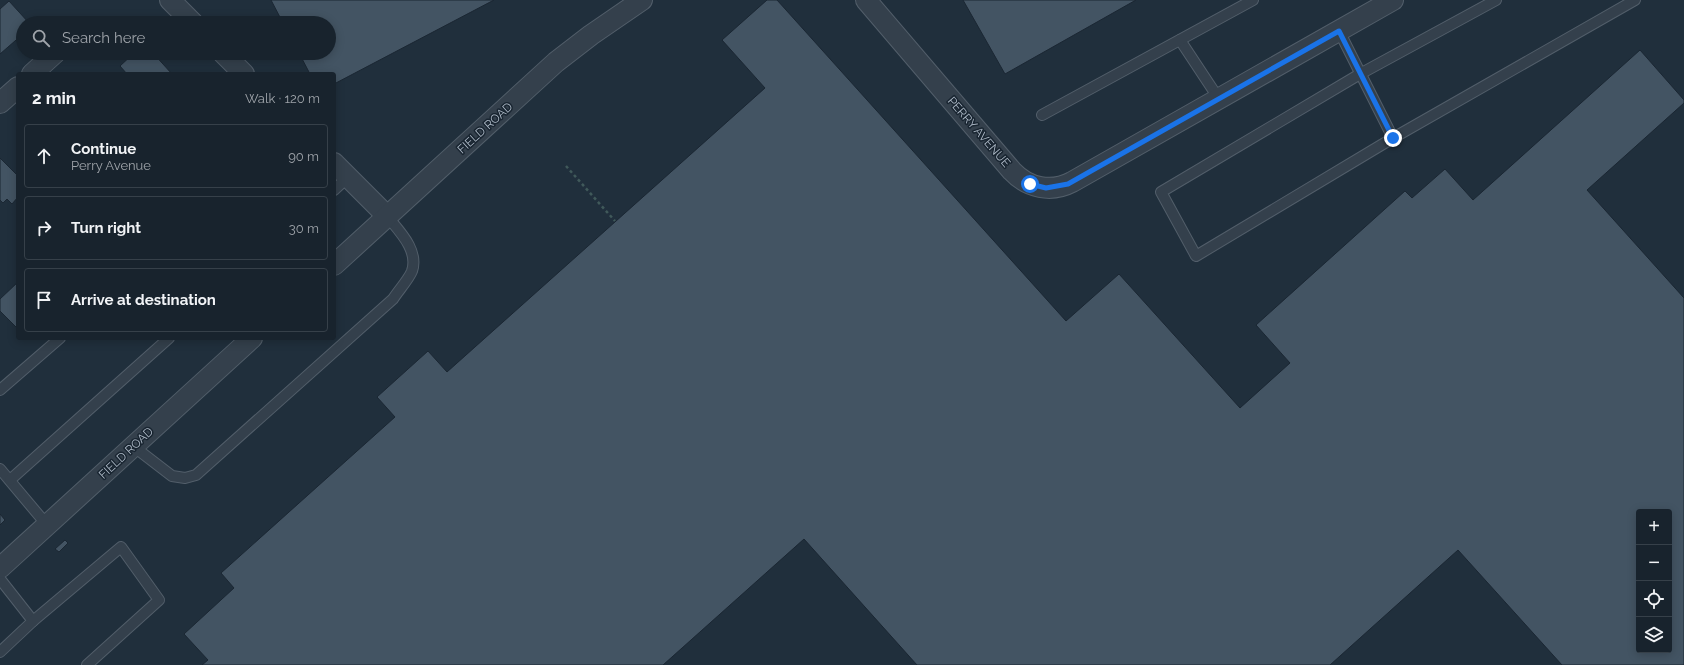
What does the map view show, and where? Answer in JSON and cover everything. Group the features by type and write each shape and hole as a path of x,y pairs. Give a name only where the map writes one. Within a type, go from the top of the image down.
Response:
{"street":[{"path":"170,0 186,16"},
{"name":"FIELD ROAD","path":"336,263 556,62 591,35 642,0"},
{"name":"PERRY AVENUE","path":"866,0 1012,171 1020,179 1035,186 1051,188 1068,184 1394,0"},
{"path":"34,72 47,60"},
{"path":"230,60 242,72"},
{"path":"0,103 16,89"},
{"path":"336,169 341,184 387,216"},
{"name":"FIELD ROAD","path":"0,568 250,340"}],"lane":[{"path":"1042,115 1253,0"},
{"path":"1496,0 1360,74 1161,192 1196,256 1393,138 1629,2"},
{"path":"1339,31 1393,138"},
{"path":"1180,40 1219,99"},
{"path":"133,446 172,476 185,478 196,474 393,299 412,271 412,253 403,236 387,216"},
{"path":"0,390 58,340"},
{"path":"10,480 166,340"},
{"path":"0,469 47,525"},
{"path":"0,652 121,547 159,600 87,665"},
{"path":"0,579 34,622"}],"path":[{"path":"566,166 615,221"}],"building":[{"path":"271,0 494,0 336,83 336,72 309,72 303,60 336,60 336,16 279,16"},
{"path":"767,0 777,0 1066,321 1119,274 1240,408 1290,363 1256,325 1405,191 1412,198 1445,169 1473,200 1640,50 1684,100 1684,103 1587,190 1684,298 1684,665 1562,665 1458,550 1330,665 917,665 804,539 663,665 202,665 208,660 184,634 234,588 221,573 395,417 377,397 428,351 447,372 765,88 722,40"},
{"path":"963,0 1136,0 1005,74"},
{"path":"9,1 23,16 16,16 16,40 0,54 0,9"},
{"path":"126,60 159,60 170,72 125,72 120,66"},
{"path":"0,158 16,174 16,199 12,204 7,199 3,203 0,200"},
{"path":"16,284 16,327 0,311 0,299"},
{"path":"0,514 5,520 0,525"},
{"path":"65,540 68,543 59,552 55,549"}],"route":[{"path":"1030,184 1046,188 1068,184 1339,31 1393,138"}]}
